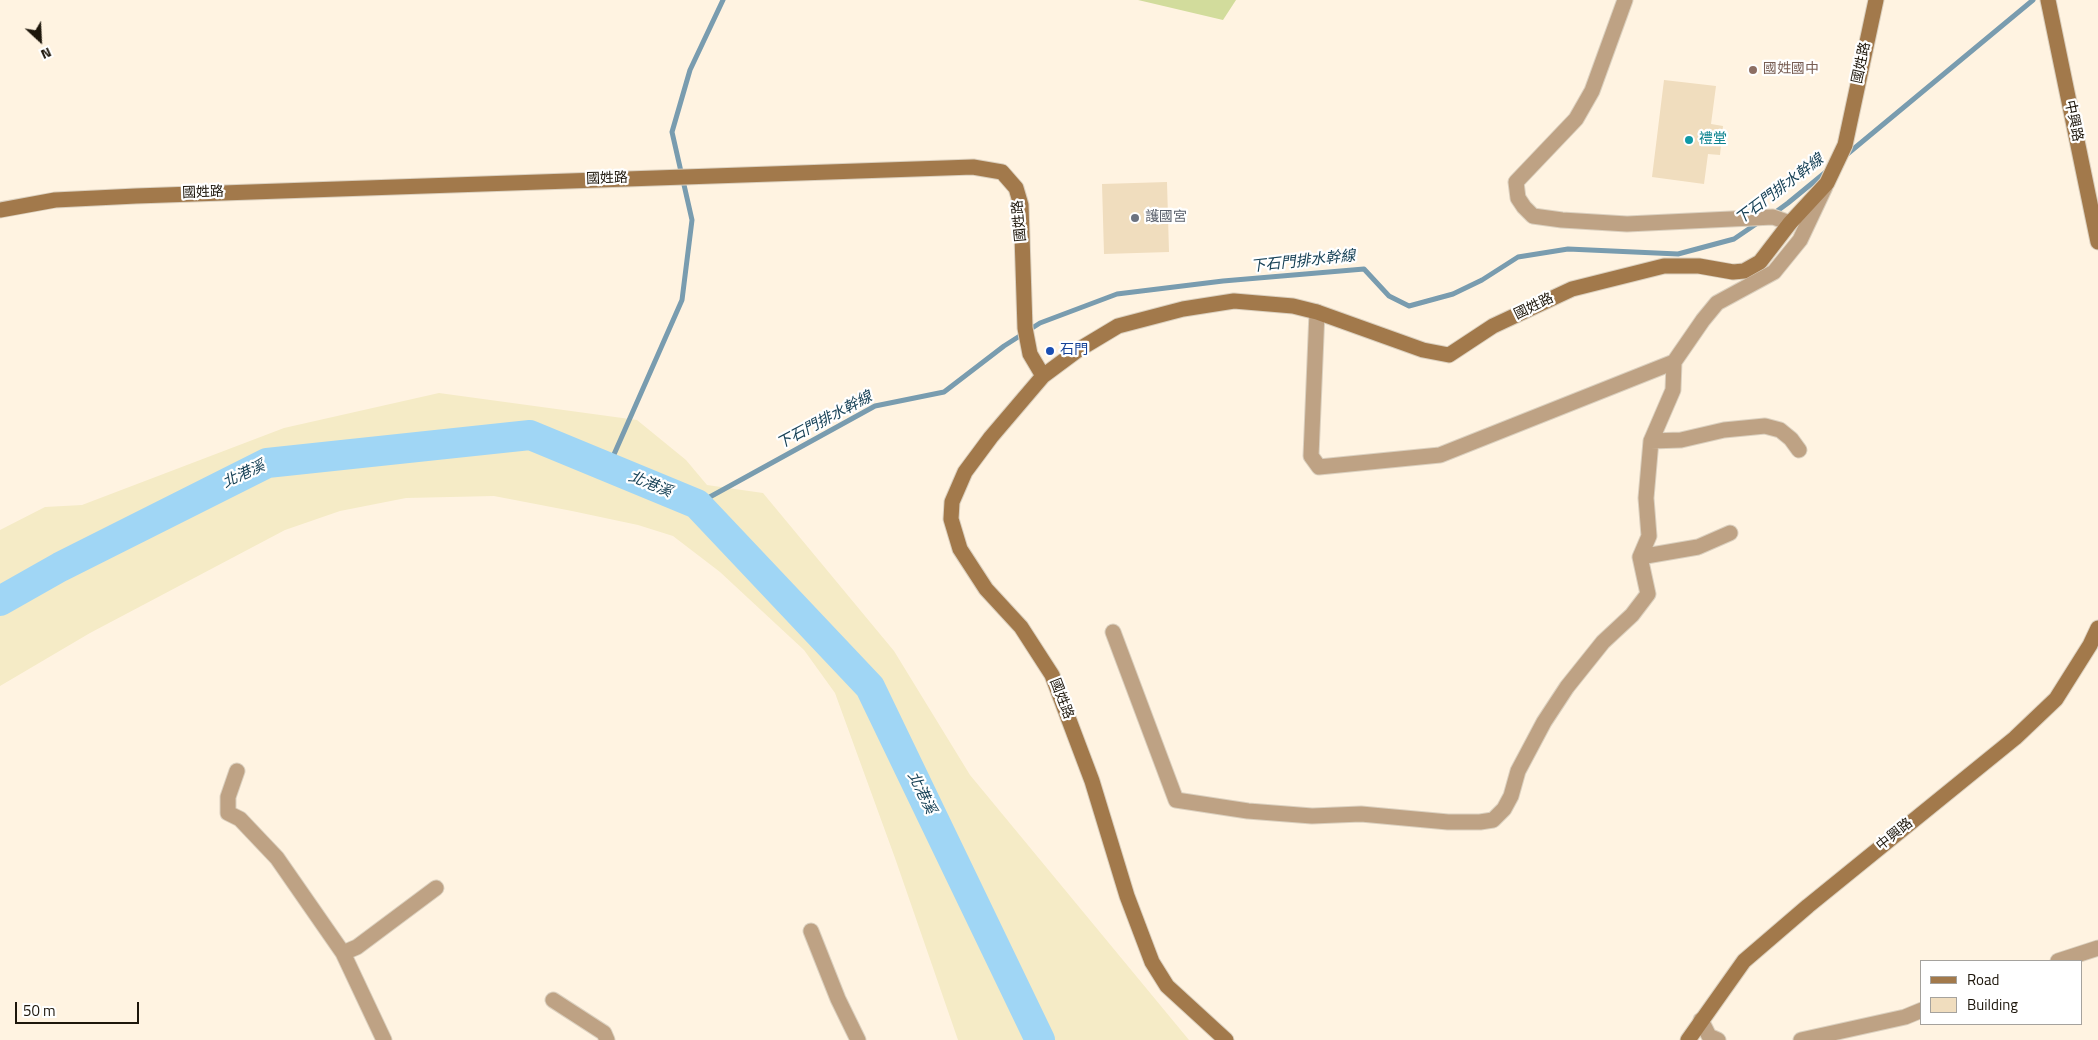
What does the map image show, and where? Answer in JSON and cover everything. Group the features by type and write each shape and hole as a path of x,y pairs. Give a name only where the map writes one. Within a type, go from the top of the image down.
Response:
{"street":[{"path":"1625,0 1592,91 1576,119 1516,182 1518,198 1524,207 1533,216 1562,220 1627,224 1773,217 1790,223"},
{"name":"國姓路","path":"1226,1040 1167,986 1152,962 1126,896 1092,781 1052,675 1021,627 986,589 960,549 951,519 952,502 965,472 991,436 1043,376 1078,350 1118,326 1183,309 1234,301 1294,306 1423,350 1449,355 1493,326 1572,289 1664,266 1699,266 1734,272 1744,271 1760,262 1790,223 1827,183 1845,145 1876,0"},
{"name":"中興路","path":"2048,0 2098,242"},
{"name":"國姓路","path":"0,210 55,200 127,196 972,167 1002,172 1016,188 1021,205 1025,328 1030,354 1043,376"},
{"path":"1113,632 1176,800 1248,811 1312,816 1361,814 1448,822 1493,820 1504,809 1511,796 1523,763 1544,722 1567,687 1602,642 1632,615 1648,594 1640,557 1649,536 1646,498 1651,440 1673,390 1674,362 1717,303 1774,272 1800,240 1827,183"},
{"path":"1316,312 1311,456 1319,467 1440,455 1674,362"},
{"path":"1651,440 1681,440 1724,430 1765,426 1780,430 1791,439 1799,450"},
{"path":"1640,557 1698,547 1730,533"},
{"name":"中興路","path":"1688,1040 1744,961 1808,906 2015,738 2056,699 2090,645 2098,628"},
{"path":"237,771 228,797 228,813 240,819 277,858 343,953 384,1040"},
{"path":"343,953 357,946 436,888"},
{"path":"811,931 838,999 858,1040"},
{"path":"2061,960 2098,948"},
{"path":"553,1000 604,1033 607,1040"},
{"path":"1801,1040 1905,1016 1920,1011"},
{"path":"1701,1020 1709,1036 1718,1040"}],"green space":[{"path":"1138,0 1236,0 1223,20"}],"sand":[{"name":"北港溪","path":"439,393 637,420 686,460 707,485 763,493 894,651 970,775 1189,1040 958,1040 835,693 804,650 720,572 673,536 638,525 494,496 406,498 340,511 285,530 90,633 0,686 0,530 45,507 82,505 284,428"}],"building":[{"name":"禮堂","path":"1664,80 1716,86 1711,124 1723,126 1720,155 1708,154 1704,184 1652,177"},
{"name":"護國宮","path":"1167,182 1169,252 1104,254 1102,184"}],"waterway":[{"path":"608,468 682,300 692,220 672,132 690,70 723,0"},
{"name":"下石門排水幹線","path":"1845,156 2033,0"},
{"name":"下石門排水幹線","path":"1773,214 1827,171"},
{"name":"下石門排水幹線","path":"697,504 875,406 944,392 1004,346 1040,323 1117,294 1223,281 1364,269 1389,296 1409,306 1453,294 1482,280 1518,257 1568,249 1678,254 1734,239 1759,222"},
{"name":"北港溪","path":"0,601 60,567 267,463 530,435 697,504 870,687 1040,1040"}],"place":[{"name":"國姓國中","path":"1753,70"},
{"name":"禮堂","path":"1689,140"},
{"name":"護國宮","path":"1135,218"},
{"name":"石門","path":"1050,351"}]}
